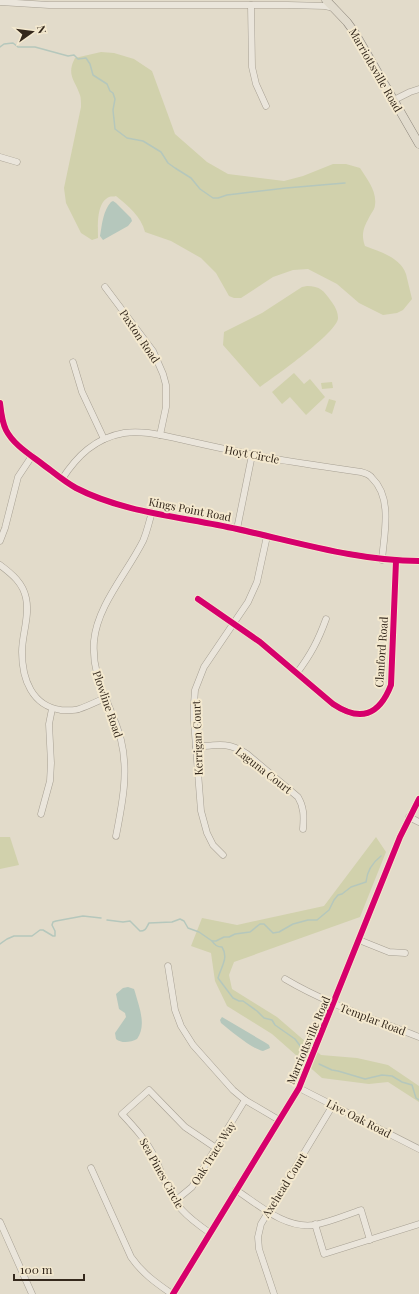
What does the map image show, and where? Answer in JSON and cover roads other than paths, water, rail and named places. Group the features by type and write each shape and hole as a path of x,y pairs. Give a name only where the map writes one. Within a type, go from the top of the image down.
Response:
{"main road":[{"name":"Marriottsville Road","path":"326,0 351,27 419,144"}],"street":[{"path":"0,2 83,5 250,4 325,6 334,8"},
{"path":"250,4 252,67 256,84 266,106"},
{"path":"394,100 419,89"},
{"path":"0,157 17,162"},
{"name":"Paxton Road","path":"105,287 153,352 163,374 166,385 166,407 160,435"},
{"path":"74,362 82,392 104,439"},
{"name":"Kings Point Road","path":"0,403 6,430 13,440 75,488 107,501 152,512 382,560 419,561"},
{"name":"Hoyt Circle","path":"62,479 73,462 80,455 104,439 128,433 160,435 252,455 361,472 372,477 382,491 386,509 382,560"},
{"path":"237,529 252,455"},
{"path":"0,541 5,528 18,477 32,456"},
{"name":"Plowline Road","path":"116,836 123,799 125,769 121,741 116,723 98,682 94,654 94,640 97,624 103,608 143,540 152,512"},
{"name":"Kerrigan Court","path":"223,855 212,845 204,822 200,803 194,704 196,690 204,667 248,602 253,592 267,536"},
{"name":"Clanford Road","path":"198,599 260,642 344,712 362,714 372,711 380,705 386,698 391,685 396,561"},
{"path":"0,565 19,582 26,597 27,614 22,652 28,686 38,700 52,709 68,710 78,709 104,698"},
{"path":"297,673 310,656 318,641 326,619"},
{"path":"41,814 50,781 51,763 49,724 52,709"},
{"name":"Laguna Court","path":"196,747 223,744 238,748 246,754 298,796 302,804 304,814 303,829"},
{"name":"Marriottsville Road","path":"172,1294 299,1088 400,837 419,799"},
{"path":"409,817 419,822"},
{"path":"359,940 389,952 405,953"},
{"path":"168,966 175,1010 187,1036 193,1045 233,1090 245,1100 279,1120"},
{"name":"Templar Road","path":"285,979 334,1004 419,1037"},
{"name":"Live Oak Road","path":"299,1088 419,1149"},
{"name":"Sea Pines Circle","path":"210,1233 192,1220 175,1201 148,1146 139,1132 122,1114 149,1090 185,1127 216,1148"},
{"name":"Oak Trace Way","path":"175,1201 192,1187 245,1100"},
{"name":"Axehead Court","path":"274,1294 259,1249 258,1237 261,1224 334,1105"},
{"path":"91,1168 131,1257 148,1277 172,1294"},
{"path":"236,1190 284,1220 298,1225 315,1224 361,1210 370,1240"},
{"path":"0,1222 32,1294"},
{"path":"315,1224 324,1254 419,1224"}],"waterway":[{"path":"0,47 4,44 13,43 18,47 35,47 68,56 74,55 78,59 86,58 90,64 93,75 107,84 110,91 113,93 115,99 113,110 115,129 127,138 143,141 161,152 168,163 191,178 200,189 213,198 286,188 345,183"},
{"path":"107,920 123,922 130,921 140,931 142,931 145,930 149,923 172,922 180,919 184,921 188,928 199,932 212,941 235,934 250,932 260,924 264,924 273,933 279,932 293,924 308,920 317,920 329,910 338,895 342,894 351,887 366,882 370,868 381,856"},
{"path":"0,944 14,936 32,936 40,930 55,936 55,931 52,925 53,922 56,921 83,916 101,918"},
{"path":"212,941 216,946 222,947 224,951 225,959 218,978 233,998 243,1001 264,1018 272,1020 275,1025 295,1039 304,1051"},
{"path":"319,1064 332,1070 365,1079 382,1075 392,1076 402,1082 412,1085 416,1098 419,1100"}]}
